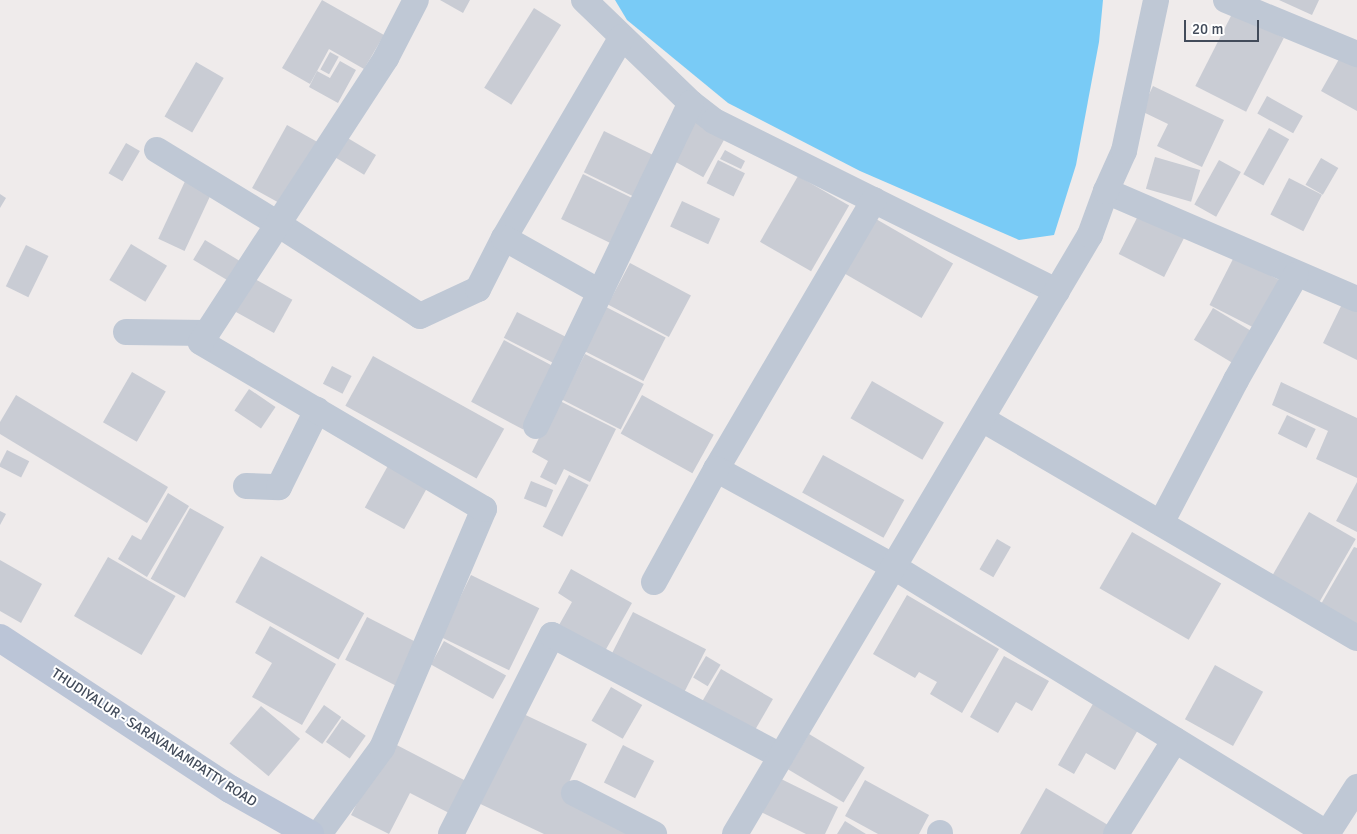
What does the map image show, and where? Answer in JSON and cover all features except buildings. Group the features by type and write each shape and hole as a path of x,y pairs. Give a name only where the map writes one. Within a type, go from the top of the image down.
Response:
{"main road":[{"name":"THUDIYALUR - SARAVANAMPATTY ROAD","path":"0,638 230,788 310,834"}],"street":[{"path":"319,834 382,748 484,509 201,342 386,58 416,0"},
{"path":"584,0 691,103 714,121 1057,291"},
{"path":"735,834 1090,234 1124,151 1156,0"},
{"path":"1226,0 1357,54"},
{"path":"157,150 278,224 420,316 478,289 504,238 622,37"},
{"path":"536,426 691,103"},
{"path":"1106,191 1296,275 1357,299"},
{"path":"654,582 716,469 874,200"},
{"path":"504,238 600,292"},
{"path":"1160,523 1236,380 1296,275"},
{"path":"126,332 207,333"},
{"path":"246,486 279,487 317,410"},
{"path":"982,419 1357,638"},
{"path":"716,469 894,567 1327,834 1357,787"},
{"path":"451,834 552,635 781,756"},
{"path":"1116,834 1175,740"},
{"path":"574,793 654,834"}],"water":[{"path":"615,0 1103,0 1099,42 1076,165 1054,235 1019,240 860,171 728,103 627,20"}]}
